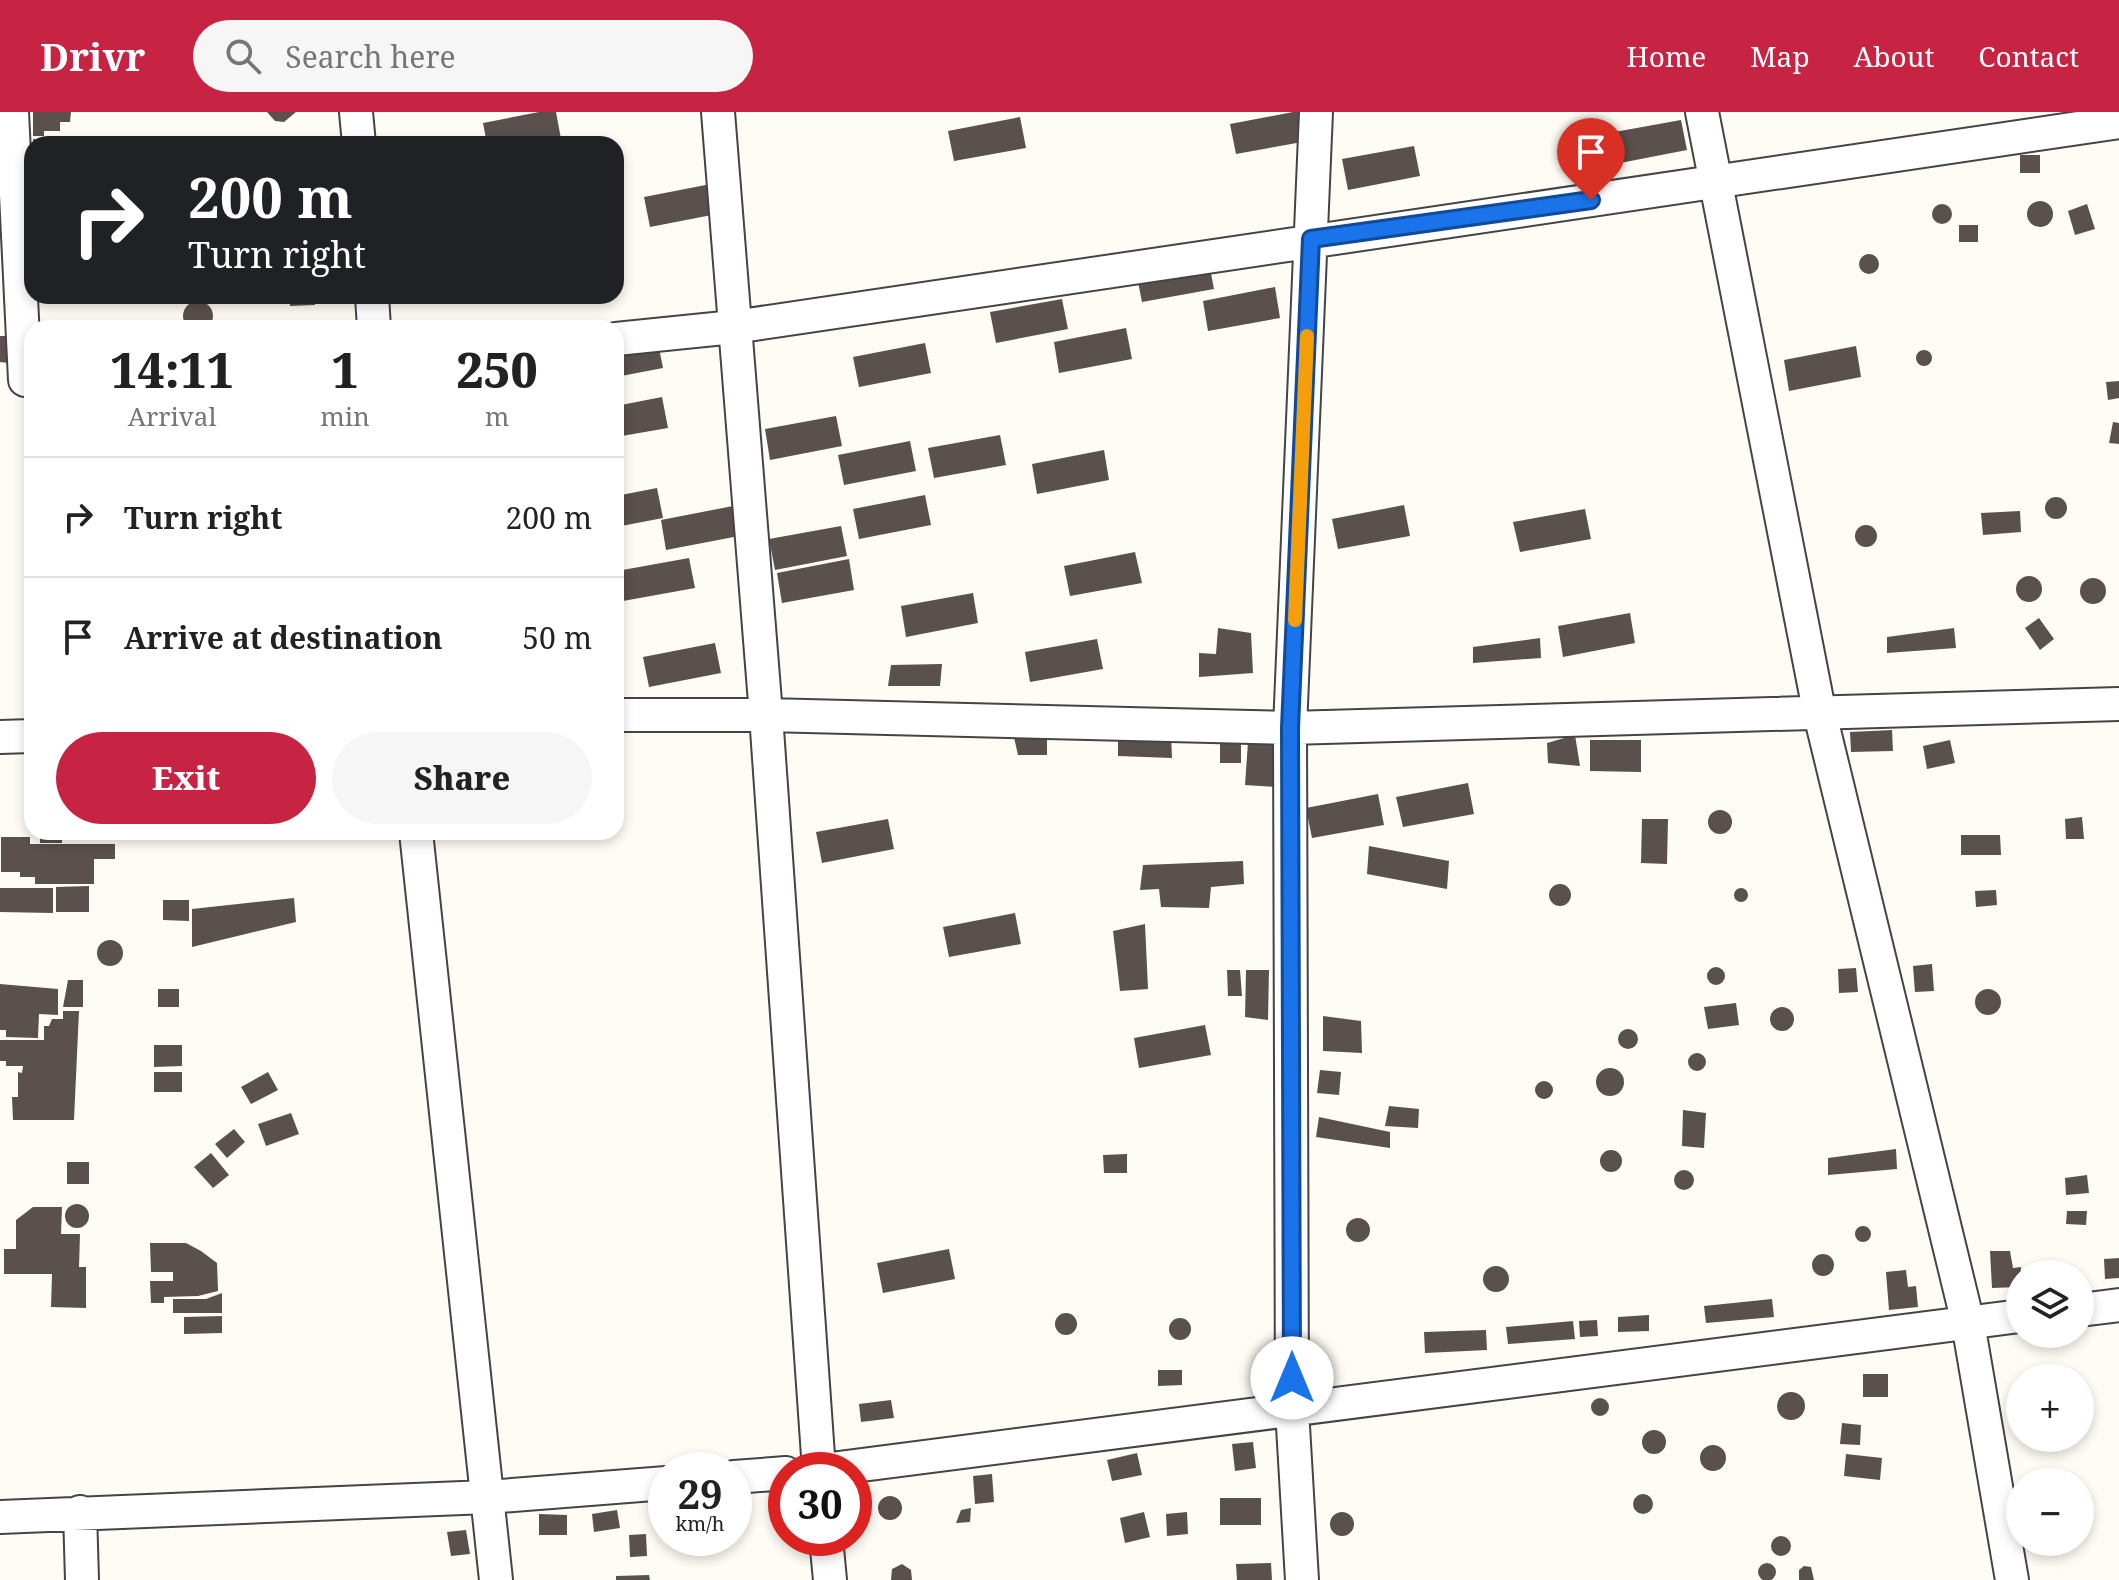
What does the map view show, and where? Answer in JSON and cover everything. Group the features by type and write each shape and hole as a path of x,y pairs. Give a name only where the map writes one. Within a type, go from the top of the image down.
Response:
{"street":[{"path":"12,112 19,380"},
{"path":"356,112 358,136"},
{"path":"718,112 820,1452"},
{"path":"1302,1580 1292,1409 1290,728 1316,112"},
{"path":"1702,112 1819,710 1968,1323 2012,1580"},
{"path":"624,338 734,327 1311,239 1716,183 2119,122"},
{"path":"624,715 766,715 1290,728 1819,710 2119,704"},
{"path":"0,737 24,736"},
{"path":"417,840 496,1580"},
{"path":"2094,1308 2119,1305"},
{"path":"872,1463 2006,1318"},
{"path":"0,1517 487,1497 648,1484"},
{"path":"80,1512 82,1580"},
{"path":"828,1556 830,1580"}],"building":[{"path":"33,112 71,112 70,122 60,122 60,131 44,131 44,136 33,136"},
{"path":"267,112 296,112 284,122 275,121"},
{"path":"539,112 556,112 560,136 485,136 483,123"},
{"path":"1302,112 1308,141 1236,154 1230,124"},
{"path":"1020,117 1026,148 954,161 948,131"},
{"path":"1681,120 1687,150 1615,164 1609,133"},
{"path":"1414,146 1420,176 1348,190 1342,159"},
{"path":"2020,155 2040,155 2040,173 2020,173"},
{"path":"716,183 722,213 650,227 644,197"},
{"path":"2040,201 2049,205 2053,214 2049,223 2040,227 2031,223 2027,214 2031,205"},
{"path":"1942,204 1949,207 1952,214 1949,221 1942,224 1935,221 1932,214 1935,207"},
{"path":"2087,204 2095,229 2075,235 2068,211"},
{"path":"1959,225 1978,225 1978,242 1959,242"},
{"path":"1869,254 1876,257 1879,264 1876,271 1869,274 1862,271 1859,264 1862,257"},
{"path":"1208,258 1214,289 1142,302 1136,272"},
{"path":"1275,287 1280,318 1208,331 1203,301"},
{"path":"1062,299 1068,329 996,343 990,312"},
{"path":"189,304 207,304 212,310 212,320 184,320 184,310"},
{"path":"1126,328 1132,359 1059,373 1054,342"},
{"path":"0,336 8,336 8,363 0,362"},
{"path":"657,338 663,368 624,375 624,344"},
{"path":"925,343 931,373 859,387 853,357"},
{"path":"1856,346 1861,377 1789,391 1784,360"},
{"path":"1921,350 1927,350 1932,358 1930,364 1921,366 1916,361 1916,355"},
{"path":"2119,381 2119,398 2108,400 2106,382"},
{"path":"662,397 668,428 624,436 624,404"},
{"path":"836,416 842,446 770,460 765,429"},
{"path":"2113,422 2119,423 2119,444 2109,443"},
{"path":"1000,435 1006,465 934,478 928,448"},
{"path":"910,441 916,471 844,485 838,455"},
{"path":"1104,450 1109,480 1037,494 1032,464"},
{"path":"657,488 663,518 624,525 624,494"},
{"path":"925,495 931,525 859,539 853,509"},
{"path":"2056,497 2064,500 2067,508 2064,516 2056,519 2048,516 2045,508 2048,500"},
{"path":"1404,505 1410,536 1338,549 1332,519"},
{"path":"733,506 739,536 666,550 661,520"},
{"path":"1585,509 1591,539 1520,552 1513,522"},
{"path":"2020,511 2021,532 1983,535 1981,513"},
{"path":"1866,525 1874,528 1877,536 1874,544 1866,547 1858,544 1855,536 1858,528"},
{"path":"841,526 847,556 775,570 769,539"},
{"path":"1135,552 1142,583 1070,596 1064,566"},
{"path":"689,558 695,588 624,601 624,570"},
{"path":"849,559 854,590 782,603 777,573"},
{"path":"2029,576 2038,580 2042,589 2038,598 2029,602 2020,598 2016,589 2020,580"},
{"path":"2093,578 2102,582 2106,591 2102,600 2093,604 2084,600 2080,591 2084,582"},
{"path":"973,593 978,623 906,637 901,606"},
{"path":"1630,613 1635,643 1563,657 1558,626"},
{"path":"2039,618 2054,639 2040,650 2025,628"},
{"path":"1218,628 1251,633 1253,673 1199,677 1199,653 1216,654"},
{"path":"1954,628 1956,648 1887,653 1887,637"},
{"path":"1540,638 1541,658 1473,663 1473,647"},
{"path":"1097,639 1103,669 1030,682 1025,652"},
{"path":"715,643 721,673 649,687 643,657"},
{"path":"942,664 940,686 888,686 891,665"},
{"path":"1892,730 1893,751 1851,752 1850,732"},
{"path":"1013,733 1047,734 1047,755 1018,755"},
{"path":"1171,734 1172,758 1118,756 1118,736"},
{"path":"1575,735 1580,766 1548,763 1547,743"},
{"path":"1590,740 1641,740 1641,772 1590,771"},
{"path":"1950,740 1955,763 1927,769 1923,746"},
{"path":"1220,741 1241,742 1241,763 1220,763"},
{"path":"1248,742 1275,745 1276,787 1245,785"},
{"path":"1468,783 1474,814 1403,827 1396,797"},
{"path":"1378,794 1384,825 1312,838 1306,808"},
{"path":"1720,810 1729,813 1732,822 1729,831 1720,834 1711,831 1708,822 1711,813"},
{"path":"2082,817 2084,839 2066,839 2065,819"},
{"path":"888,819 894,849 822,863 816,832"},
{"path":"1642,819 1668,819 1667,864 1641,863"},
{"path":"1961,835 2000,835 2001,855 1961,855"},
{"path":"1,837 24,837 24,840 30,840 30,844 115,844 115,859 94,859 94,884 35,884 35,877 20,877 20,872 1,872"},
{"path":"40,840 62,840 62,843 40,843"},
{"path":"1369,846 1449,861 1447,889 1367,874"},
{"path":"1243,861 1244,884 1211,887 1209,908 1161,907 1159,889 1140,890 1143,865"},
{"path":"1556,884 1564,884 1571,895 1564,906 1556,906 1549,899 1549,891"},
{"path":"89,886 89,912 56,912 56,887"},
{"path":"0,888 53,888 53,913 0,912"},
{"path":"1741,888 1748,895 1741,902 1734,895"},
{"path":"1996,890 1997,905 1976,907 1975,891"},
{"path":"294,898 296,922 192,947 192,909"},
{"path":"163,900 189,900 189,921 163,920"},
{"path":"1015,913 1021,944 949,957 943,927"},
{"path":"1145,924 1148,989 1120,991 1113,931"},
{"path":"110,940 119,944 123,953 119,962 110,966 101,962 97,953 101,944"},
{"path":"1932,964 1934,991 1915,992 1913,966"},
{"path":"1712,967 1720,967 1725,976 1723,983 1712,985 1707,980 1707,972"},
{"path":"1856,968 1858,992 1839,993 1838,969"},
{"path":"1227,970 1240,970 1242,996 1228,996"},
{"path":"1246,970 1269,970 1268,1020 1245,1017"},
{"path":"68,980 83,980 83,1007 63,1007"},
{"path":"0,984 58,989 58,1015 39,1014 38,1038 6,1037 6,1030 0,1030"},
{"path":"158,989 179,989 179,1007 158,1007"},
{"path":"1988,989 1997,993 2001,1002 1997,1011 1988,1015 1979,1011 1975,1002 1979,993"},
{"path":"1736,1003 1739,1025 1708,1029 1704,1007"},
{"path":"1782,1007 1790,1011 1794,1019 1790,1027 1782,1031 1774,1027 1770,1019 1774,1011"},
{"path":"63,1011 79,1011 74,1120 13,1120 12,1097 18,1097 18,1072 22,1073 23,1066 6,1066 6,1061 0,1061 0,1040 44,1040 44,1026 49,1026 52,1019 63,1019"},
{"path":"1323,1016 1361,1021 1362,1053 1323,1051"},
{"path":"1205,1025 1211,1055 1139,1068 1134,1038"},
{"path":"1628,1029 1635,1032 1638,1039 1635,1046 1628,1049 1621,1046 1618,1039 1621,1032"},
{"path":"154,1045 182,1045 182,1066 154,1067"},
{"path":"1697,1053 1706,1062 1697,1071 1688,1062"},
{"path":"1610,1068 1620,1072 1624,1082 1620,1092 1610,1096 1600,1092 1596,1082 1600,1072"},
{"path":"1320,1070 1341,1072 1339,1095 1317,1093"},
{"path":"154,1072 182,1072 182,1092 154,1092"},
{"path":"268,1072 278,1090 251,1104 241,1087"},
{"path":"1544,1081 1553,1090 1544,1099 1535,1090"},
{"path":"1389,1106 1419,1109 1418,1128 1385,1126"},
{"path":"1683,1110 1706,1113 1704,1148 1682,1146"},
{"path":"291,1113 299,1134 266,1146 258,1124"},
{"path":"1319,1117 1390,1132 1390,1148 1316,1137"},
{"path":"234,1129 245,1142 227,1158 215,1144"},
{"path":"1896,1149 1897,1169 1828,1175 1828,1158"},
{"path":"1611,1150 1619,1153 1622,1161 1619,1169 1611,1172 1603,1169 1600,1161 1603,1153"},
{"path":"211,1153 229,1175 213,1188 194,1167"},
{"path":"1127,1154 1127,1173 1104,1173 1103,1155"},
{"path":"67,1162 89,1162 89,1184 67,1184"},
{"path":"1680,1170 1688,1170 1694,1180 1688,1190 1680,1190 1674,1184 1674,1176"},
{"path":"2087,1175 2089,1193 2066,1195 2065,1178"},
{"path":"77,1204 88,1211 89,1216 82,1227 77,1228 66,1221 65,1216 72,1205"},
{"path":"33,1207 62,1207 61,1234 80,1234 79,1267 86,1267 86,1308 51,1307 52,1274 4,1274 4,1249 16,1249 16,1220"},
{"path":"2067,1211 2087,1211 2086,1225 2066,1224"},
{"path":"1358,1218 1366,1222 1370,1230 1366,1238 1358,1242 1350,1238 1346,1230 1350,1222"},
{"path":"1860,1226 1866,1226 1871,1234 1869,1240 1860,1242 1855,1237 1855,1231"},
{"path":"150,1243 186,1243 201,1251 217,1263 218,1291 198,1296 164,1297 164,1303 151,1303 150,1281 173,1281 173,1272 151,1272"},
{"path":"949,1249 955,1279 883,1293 877,1263"},
{"path":"1990,1251 2010,1251 2012,1260 2006,1260 2006,1288 1992,1288"},
{"path":"1823,1254 1831,1257 1834,1265 1831,1273 1823,1276 1815,1273 1812,1265 1815,1257"},
{"path":"2119,1258 2119,1278 2105,1279 2104,1259"},
{"path":"1496,1266 1505,1270 1509,1279 1505,1288 1496,1292 1487,1288 1483,1279 1487,1270"},
{"path":"1906,1270 1908,1287 1916,1286 1918,1307 1889,1310 1886,1272"},
{"path":"222,1293 222,1313 173,1313 173,1299 206,1299"},
{"path":"1772,1299 1774,1317 1706,1323 1704,1306"},
{"path":"1066,1313 1074,1316 1077,1324 1074,1332 1066,1335 1058,1332 1055,1324 1058,1316"},
{"path":"1649,1315 1649,1331 1618,1332 1618,1317"},
{"path":"222,1316 222,1333 184,1334 184,1317"},
{"path":"1180,1318 1188,1321 1191,1329 1188,1337 1180,1340 1172,1337 1169,1329 1172,1321"},
{"path":"1597,1320 1598,1336 1580,1337 1579,1321"},
{"path":"1573,1321 1575,1339 1508,1344 1506,1327"},
{"path":"1486,1330 1487,1350 1425,1353 1424,1332"},
{"path":"1158,1370 1182,1370 1182,1385 1158,1386"},
{"path":"1863,1374 1888,1374 1888,1397 1863,1397"},
{"path":"1791,1392 1801,1396 1805,1406 1801,1416 1791,1420 1781,1416 1777,1406 1781,1396"},
{"path":"1596,1398 1604,1398 1609,1407 1607,1414 1596,1416 1591,1411 1591,1403"},
{"path":"891,1400 894,1418 861,1422 859,1404"},
{"path":"1842,1423 1861,1425 1860,1445 1840,1444"},
{"path":"1654,1430 1662,1434 1666,1442 1662,1450 1654,1454 1646,1450 1642,1442 1646,1434"},
{"path":"1253,1442 1256,1468 1235,1471 1232,1444"},
{"path":"1713,1445 1722,1449 1726,1458 1722,1467 1713,1471 1704,1467 1700,1458 1704,1449"},
{"path":"1137,1453 1142,1475 1112,1481 1107,1460"},
{"path":"1846,1454 1882,1458 1880,1480 1844,1476"},
{"path":"992,1474 994,1502 975,1504 973,1476"},
{"path":"1643,1494 1650,1497 1653,1504 1650,1511 1643,1514 1636,1511 1633,1504 1636,1497"},
{"path":"890,1496 899,1499 902,1508 899,1517 890,1520 881,1517 878,1508 881,1499"},
{"path":"1220,1498 1261,1498 1261,1525 1220,1525"},
{"path":"971,1508 970,1522 956,1523 961,1510"},
{"path":"617,1510 620,1528 594,1532 592,1514"},
{"path":"1144,1512 1150,1537 1125,1543 1120,1518"},
{"path":"1187,1512 1188,1534 1167,1536 1166,1514"},
{"path":"1342,1512 1353,1519 1354,1524 1347,1535 1342,1536 1331,1529 1330,1524 1337,1513"},
{"path":"539,1514 567,1515 567,1535 539,1535"},
{"path":"466,1530 470,1554 451,1556 447,1532"},
{"path":"646,1534 647,1556 630,1557 629,1535"},
{"path":"1781,1536 1788,1539 1791,1546 1788,1553 1781,1556 1774,1553 1771,1546 1774,1539"},
{"path":"1271,1563 1272,1580 1237,1580 1236,1564"},
{"path":"1767,1563 1776,1572 1767,1581 1758,1572"},
{"path":"902,1564 911,1570 912,1580 891,1580 892,1569"},
{"path":"1804,1566 1811,1567 1814,1580 1799,1580 1799,1570"},
{"path":"649,1575 650,1580 616,1580 616,1576"}],"slow traffic":[{"path":"1295,620 1307,336"}],"route":[{"path":"1292,1378 1290,728 1311,239 1591,200"}]}
